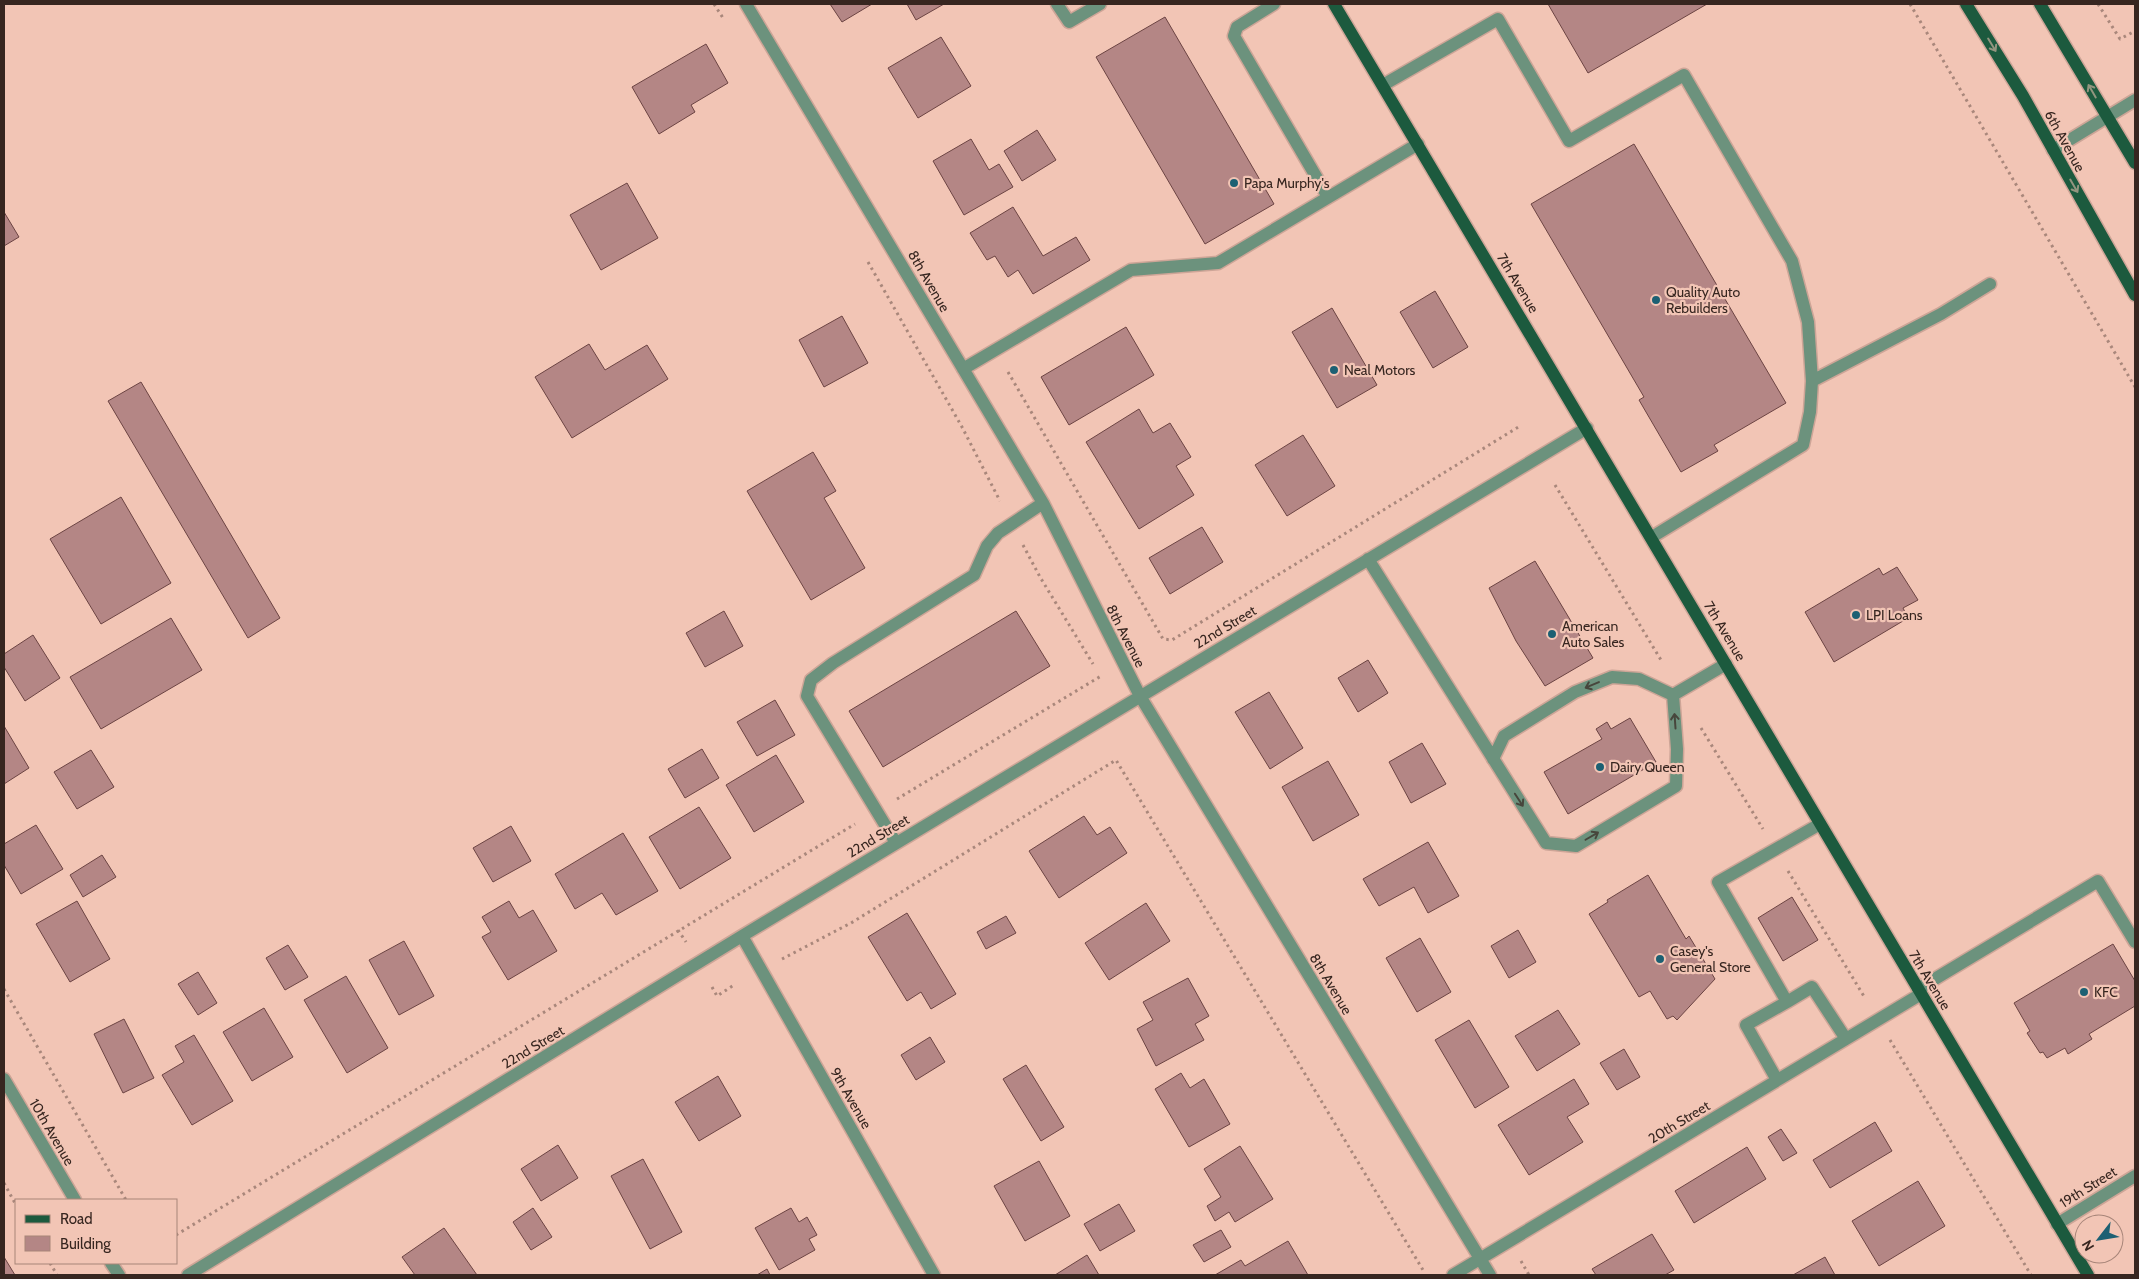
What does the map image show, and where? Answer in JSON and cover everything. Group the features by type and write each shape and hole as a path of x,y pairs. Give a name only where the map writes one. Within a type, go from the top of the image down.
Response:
{"main road":[{"name":"7th Avenue","path":"1334,4 1652,537 1919,992 2088,1275"},
{"name":"6th Avenue","path":"1966,4 2053,150 2135,295"},
{"path":"2040,4 2135,163"}],"street":[{"name":"8th Avenue","path":"746,4 1043,503 1140,696 1490,1275"},
{"path":"1057,4 1069,22 1100,4"},
{"path":"1274,4 1237,27 1234,36 1328,197"},
{"path":"1383,85 1498,19 1569,141 1684,75 1792,261 1808,322 1812,381 1810,412 1803,445 1652,537"},
{"path":"2053,150 2135,100"},
{"path":"963,369 1131,270 1218,263 1418,144"},
{"path":"1812,381 1941,314 1990,284"},
{"name":"22nd Street","path":"188,1275 742,936 1587,428"},
{"path":"896,843 807,696 811,680 834,662 974,575 987,546 998,533 1043,503"},
{"path":"1368,559 1546,842 1576,846 1676,786 1676,693"},
{"path":"1676,693 1726,664"},
{"path":"1493,759 1504,736 1575,692 1612,677 1638,679 1676,693"},
{"path":"1787,1002 1718,882 1820,824"},
{"name":"20th Street","path":"1454,1275 1878,1020 1919,992 2098,881 2135,942"},
{"name":"9th Avenue","path":"742,936 934,1275"},
{"path":"1777,1080 1746,1026 1812,987 1846,1039"},
{"name":"10th Avenue","path":"4,1079 74,1199"},
{"name":"19th Street","path":"2057,1224 2135,1176"},
{"path":"112,1264 119,1275"}],"path":[{"path":"714,4 724,21"},
{"path":"1910,4 2135,387"},
{"path":"2098,4 2120,39 2135,31"},
{"path":"178,1234 1101,676 1040,577 962,427 863,254"},
{"path":"995,350 1163,640 1172,640 1520,426"},
{"path":"1555,485 1676,693 1775,850 2031,1275"},
{"path":"777,962 851,923 1116,760 1423,1270"},
{"path":"678,930 688,947"},
{"path":"712,988 717,996 734,985"},
{"path":"4,989 125,1199"},
{"path":"4,1183 15,1203"},
{"path":"51,1264 57,1275"}],"building":[{"path":"830,4 872,4 842,22"},
{"path":"907,4 944,4 916,20"},
{"path":"1548,4 1707,4 1588,73"},
{"path":"1165,17 1274,204 1205,244 1096,57"},
{"path":"941,37 971,86 918,118 888,68"},
{"path":"706,44 728,83 691,105 695,112 659,134 632,87"},
{"path":"1037,130 1056,160 1022,181 1004,151"},
{"path":"971,139 989,170 999,164 1013,187 964,215 933,161"},
{"name":"Quality Auto Rebuilders","path":"1634,144 1786,403 1714,445 1718,451 1681,472 1639,400 1644,397 1531,204"},
{"path":"627,183 658,238 601,270 570,215"},
{"path":"1013,207 1043,256 1076,237 1090,260 1033,294 1018,270 1008,277 995,256 987,260 970,233"},
{"path":"4,212 19,237 4,246"},
{"path":"1435,291 1468,347 1433,368 1400,312"},
{"path":"1332,308 1377,385 1337,408 1292,332"},
{"path":"842,316 868,363 824,387 799,340"},
{"path":"1126,327 1154,375 1069,425 1041,377"},
{"path":"589,344 605,370 647,345 668,379 572,438 535,377"},
{"path":"141,382 280,618 248,638 108,401"},
{"path":"1139,409 1153,433 1170,423 1191,457 1176,466 1194,495 1139,529 1086,442"},
{"path":"1303,435 1335,486 1287,516 1255,465"},
{"path":"813,452 836,491 824,498 865,568 811,600 747,491"},
{"path":"121,497 171,583 101,624 50,539"},
{"path":"1202,527 1223,562 1170,594 1149,558"},
{"path":"1535,561 1593,658 1545,686 1516,641 1489,588"},
{"name":"LPI Loans","path":"1897,567 1918,600 1903,608 1908,618 1834,662 1805,612 1879,568 1883,575"},
{"path":"724,611 743,646 705,667 686,633"},
{"path":"1016,611 1050,666 883,767 849,711"},
{"path":"171,618 202,670 101,729 70,677"},
{"path":"33,635 60,678 25,701 4,667 4,654"},
{"path":"1368,660 1388,693 1358,712 1338,678"},
{"path":"1269,692 1303,748 1270,769 1235,712"},
{"path":"775,700 795,735 757,756 737,722"},
{"name":"Dairy Queen","path":"1630,718 1656,762 1568,814 1544,772 1602,739 1596,729 1607,722 1611,729"},
{"path":"4,726 29,768 4,784"},
{"path":"1422,743 1446,784 1411,803 1389,762"},
{"path":"702,749 719,778 685,798 668,769"},
{"path":"91,750 114,787 77,809 54,772"},
{"path":"776,755 804,802 754,832 726,785"},
{"path":"1328,761 1359,815 1313,841 1282,787"},
{"path":"699,807 731,858 680,889 649,837"},
{"path":"1084,816 1097,835 1110,827 1127,853 1059,898 1029,851"},
{"path":"36,825 63,869 21,894 4,865 4,844"},
{"path":"511,826 531,861 493,882 473,848"},
{"path":"623,833 658,891 616,915 602,893 575,909 555,874"},
{"path":"1428,842 1459,896 1428,913 1414,887 1379,906 1363,879"},
{"path":"102,855 116,877 83,897 70,875"},
{"name":"Casey's General Store","path":"1648,875 1686,939 1689,936 1715,979 1677,1020 1673,1016 1667,1019 1650,991 1639,997 1589,914 1608,902 1607,900"},
{"path":"1792,897 1818,940 1783,961 1758,918"},
{"path":"77,901 110,959 70,982 36,924"},
{"path":"509,901 519,918 533,910 557,951 508,980 482,937 491,932 482,917"},
{"path":"1146,903 1170,941 1109,980 1085,943"},
{"path":"907,913 956,994 931,1009 921,992 907,1001 868,937"},
{"path":"1006,916 1016,933 986,949 977,932"},
{"path":"1518,930 1536,962 1509,978 1491,946"},
{"path":"1420,938 1451,992 1417,1012 1386,958"},
{"path":"404,941 434,996 399,1015 369,960"},
{"name":"KFC","path":"2113,944 2135,981 2135,1006 2089,1034 2092,1039 2068,1054 2065,1048 2047,1058 2043,1052 2040,1053 2027,1033 2030,1031 2014,1003"},
{"path":"288,945 308,977 285,990 266,958"},
{"path":"198,972 217,1003 198,1015 178,984"},
{"path":"346,976 388,1048 347,1073 304,1000"},
{"path":"1188,978 1209,1016 1195,1024 1204,1040 1156,1066 1137,1029 1153,1020 1143,1002"},
{"path":"264,1008 293,1057 252,1081 223,1032"},
{"path":"1558,1010 1580,1044 1537,1071 1515,1036"},
{"path":"124,1019 154,1078 123,1093 94,1034"},
{"path":"1469,1020 1509,1087 1475,1108 1435,1040"},
{"path":"194,1035 233,1101 192,1125 162,1075 184,1062 175,1046"},
{"path":"930,1037 945,1062 916,1080 901,1055"},
{"path":"1624,1049 1640,1077 1617,1090 1600,1063"},
{"path":"1026,1065 1064,1127 1041,1141 1003,1079"},
{"path":"1181,1073 1190,1088 1204,1079 1230,1124 1189,1147 1155,1089"},
{"path":"718,1076 741,1116 699,1141 675,1102"},
{"path":"1574,1079 1589,1104 1567,1117 1583,1142 1529,1175 1498,1125"},
{"path":"1875,1122 1892,1151 1830,1188 1813,1160"},
{"path":"1781,1129 1797,1153 1783,1161 1768,1137"},
{"path":"558,1145 578,1178 541,1201 521,1169"},
{"path":"1240,1146 1273,1199 1235,1222 1229,1212 1215,1221 1207,1206 1221,1197 1204,1169"},
{"path":"1747,1147 1766,1179 1694,1223 1675,1191"},
{"path":"643,1159 682,1232 650,1249 611,1176"},
{"path":"1039,1161 1070,1216 1025,1241 994,1186"},
{"path":"1918,1181 1945,1226 1879,1266 1852,1221"},
{"path":"1119,1204 1135,1231 1100,1251 1084,1224"},
{"path":"533,1208 552,1237 531,1250 513,1222"},
{"path":"791,1208 799,1222 807,1217 817,1235 809,1239 815,1250 779,1270 755,1228"},
{"path":"444,1228 477,1275 415,1275 402,1257"},
{"path":"1221,1230 1231,1247 1204,1262 1193,1245"},
{"path":"1652,1234 1674,1270 1665,1275 1596,1275 1592,1269"},
{"path":"1288,1241 1308,1275 1215,1275 1241,1260 1245,1266"},
{"path":"1087,1255 1099,1275 1055,1275"},
{"path":"4,1257 15,1275 4,1275"},
{"path":"1825,1257 1835,1275 1793,1275"},
{"path":"767,1269 770,1275 757,1275"}],"place":[{"name":"Papa Murphy's","path":"1234,183"},
{"name":"Quality Auto Rebuilders","path":"1656,300"},
{"name":"Neal Motors","path":"1334,370"},
{"name":"LPI Loans","path":"1856,615"},
{"name":"American Auto Sales","path":"1552,634"},
{"name":"Dairy Queen","path":"1600,767"},
{"name":"Casey's General Store","path":"1660,959"},
{"name":"KFC","path":"2084,992"}]}
